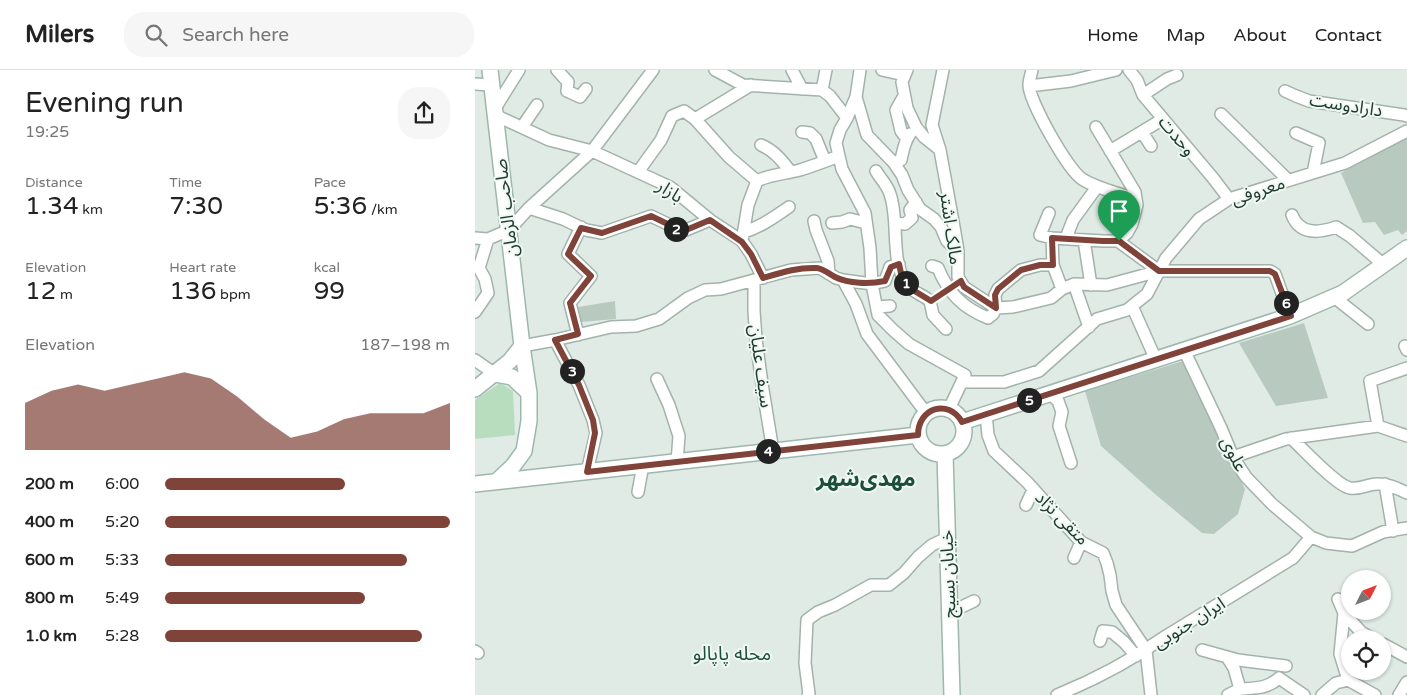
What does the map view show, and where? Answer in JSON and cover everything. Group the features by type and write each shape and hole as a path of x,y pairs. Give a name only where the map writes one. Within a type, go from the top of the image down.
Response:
{"street":[{"path":"495,112 519,70"},
{"path":"557,70 567,82 567,91 579,97 586,89"},
{"path":"475,238 488,239 509,230 529,208 591,151 653,70"},
{"path":"792,70 802,89"},
{"path":"822,90 826,70"},
{"path":"860,70 856,97 840,130 836,143 842,169 865,212 872,284 878,315 909,344 963,379 949,410"},
{"path":"882,70 906,73 902,82 907,108 916,127 924,137 940,150"},
{"name":"مالک اشتر","path":"943,70 932,125 940,150 958,251 958,277 964,287 996,308"},
{"path":"1033,70 1029,86 1034,102 1053,139 1080,178 1097,187 1136,199"},
{"path":"1029,86 1071,81 1116,70"},
{"name":"وحدت","path":"1129,70 1137,80 1143,95 1229,199"},
{"path":"722,72 743,84 822,90 830,96 847,118"},
{"path":"1143,95 1167,79 1177,76"},
{"path":"475,84 490,78"},
{"name":"صاحب الزمان","path":"490,78 529,393 529,421 524,451 513,466 497,481"},
{"path":"695,119 751,85"},
{"name":"دارادوست","path":"1285,91 1309,101 1406,112"},
{"path":"904,96 896,110 901,131 907,139"},
{"path":"856,97 867,135 894,163 920,209 933,213 947,240 958,251"},
{"path":"522,127 537,104"},
{"path":"638,172 661,140 672,116 684,111 695,119 729,157 757,181"},
{"name":"بازار","path":"495,112 549,140 591,151 669,187 710,220 743,237 759,279"},
{"path":"1221,114 1288,180"},
{"path":"1110,151 1163,119"},
{"path":"1096,126 1135,192 1137,205 1132,224 1119,241"},
{"path":"894,163 901,160 907,139 916,127"},
{"name":"معروفی","path":"963,379 1004,382 1039,371 1097,319 1127,310 1147,294 1166,258 1199,219 1229,199 1345,163 1407,131"},
{"path":"802,132 810,133 816,139 825,161"},
{"path":"1142,132 1151,146"},
{"path":"1296,134 1319,143 1313,173"},
{"path":"761,146 770,149 791,172"},
{"path":"743,237 748,205 757,181 767,176 791,172 839,156"},
{"path":"876,171 890,193 901,273 908,287 931,301"},
{"path":"1066,238 1073,220 1097,187"},
{"path":"895,223 905,224 912,218 910,210 916,202"},
{"path":"743,237 756,228 769,227 789,207"},
{"path":"529,208 581,228 602,233 651,216 678,229 686,230 710,220"},
{"path":"1049,213 1040,235 1052,238 1119,241 1159,271"},
{"path":"1292,215 1295,223 1315,232 1336,227 1350,236 1384,265"},
{"path":"832,223 850,219 866,223"},
{"path":"814,220 816,230 829,261 829,274"},
{"path":"578,334 570,303 591,276 568,254 581,228"},
{"path":"1052,238 1053,265 1062,289"},
{"path":"475,312 488,293 485,279 479,268 488,239"},
{"path":"1084,240 1091,285"},
{"path":"962,422 1291,316 1343,293 1407,248"},
{"path":"475,389 510,361 523,346 611,327 636,326 659,319 689,298 705,290 721,289 791,270 820,268 843,280 872,284 885,281 891,267 899,264"},
{"path":"931,266 938,268 948,289 968,308 988,318 996,308 995,295 998,289 1021,270 1040,265 1053,265"},
{"path":"996,308 1013,307 1051,298 1062,289 1074,284 1107,285 1159,271 1270,271 1275,274 1291,316"},
{"name":"سیف علیان","path":"759,279 754,311 756,339 773,451"},
{"path":"843,280 867,334 926,413"},
{"path":"931,301 961,281"},
{"path":"1074,284 1089,327"},
{"path":"475,291 488,293"},
{"path":"1334,297 1368,324"},
{"path":"931,301 933,315 946,329"},
{"path":"877,307 890,306"},
{"path":"1132,306 1156,360"},
{"path":"977,327 979,314"},
{"path":"555,340 579,385 593,420 595,433 587,472"},
{"name":"علوی","path":"1184,350 1233,456 1246,477 1272,504 1311,537"},
{"path":"475,360 495,374 512,377 529,393"},
{"path":"1378,426 1370,381 1407,368"},
{"path":"657,379 669,405 679,436 677,462"},
{"path":"1050,393 1058,401 1061,412 1059,426 1071,463"},
{"path":"937,408 949,410 959,416 962,422 964,433 960,444 951,452 945,454 928,450 923,446 918,435 919,423 926,413 937,408"},
{"name":"متقی نژاد","path":"986,414 988,435 994,451 1081,542 1103,553 1110,575 1111,591 1141,653"},
{"path":"1233,456 1291,438 1378,426 1407,436"},
{"path":"475,484 918,435"},
{"path":"1291,438 1348,488 1385,484 1407,493"},
{"name":"خیابان بسیج","path":"945,454 952,695"},
{"path":"638,492 643,465"},
{"path":"1013,486 1019,475"},
{"path":"1385,484 1393,530"},
{"path":"1025,505 1033,490"},
{"path":"1311,537 1326,542 1352,546 1383,532 1407,528"},
{"name":"ایران جنوبی","path":"1063,694 1141,653 1293,558 1311,537"},
{"path":"808,695 805,663 807,620 818,612 835,605 871,584 889,585 932,545 947,538"},
{"path":"1074,558 1081,542"},
{"path":"1338,599 1341,606"},
{"path":"949,613 974,600"},
{"path":"1351,620 1359,630"},
{"path":"1100,641 1103,631 1112,632 1141,653 1151,695"},
{"path":"1341,644 1341,657"},
{"path":"1391,648 1407,657"},
{"path":"1202,650 1238,660 1286,666"},
{"path":"1227,657 1234,668 1239,689"},
{"path":"1228,695 1239,689 1271,685 1279,678 1304,695"},
{"path":"1322,695 1336,683 1348,680 1375,695"},
{"path":"1399,695 1407,682"}],"green space":[{"path":"500,383 513,391 515,435 475,439 475,400"}],"building":[{"path":"1407,137 1407,231 1402,235 1398,230 1384,235 1375,222 1363,223 1341,173"},
{"path":"615,301 616,319 581,322 578,307"},
{"path":"1304,323 1328,398 1276,406 1239,343"},
{"path":"1183,361 1245,489 1238,514 1214,534 1202,533 1101,446 1085,391"}],"district":[{"name":"مهدی‌شهر","path":"866,479"},
{"name":"محله پاپالو","path":"732,654"}],"route":[{"path":"651,216 664,224 686,230 710,220 742,242 751,254 763,278 791,270 820,268 835,278 872,284 885,281 891,267 899,264 908,287 931,301 961,281 964,287 996,308 995,295 998,289 1021,270 1040,265 1053,265 1052,238 1119,241 1159,271 1270,271 1275,274 1291,316 962,422 954,412 937,408 926,413 922,418 919,423 918,435 587,472 595,433 593,420 579,385 555,340 578,334 570,303 591,276 568,254 581,228 602,233 651,216"}]}
